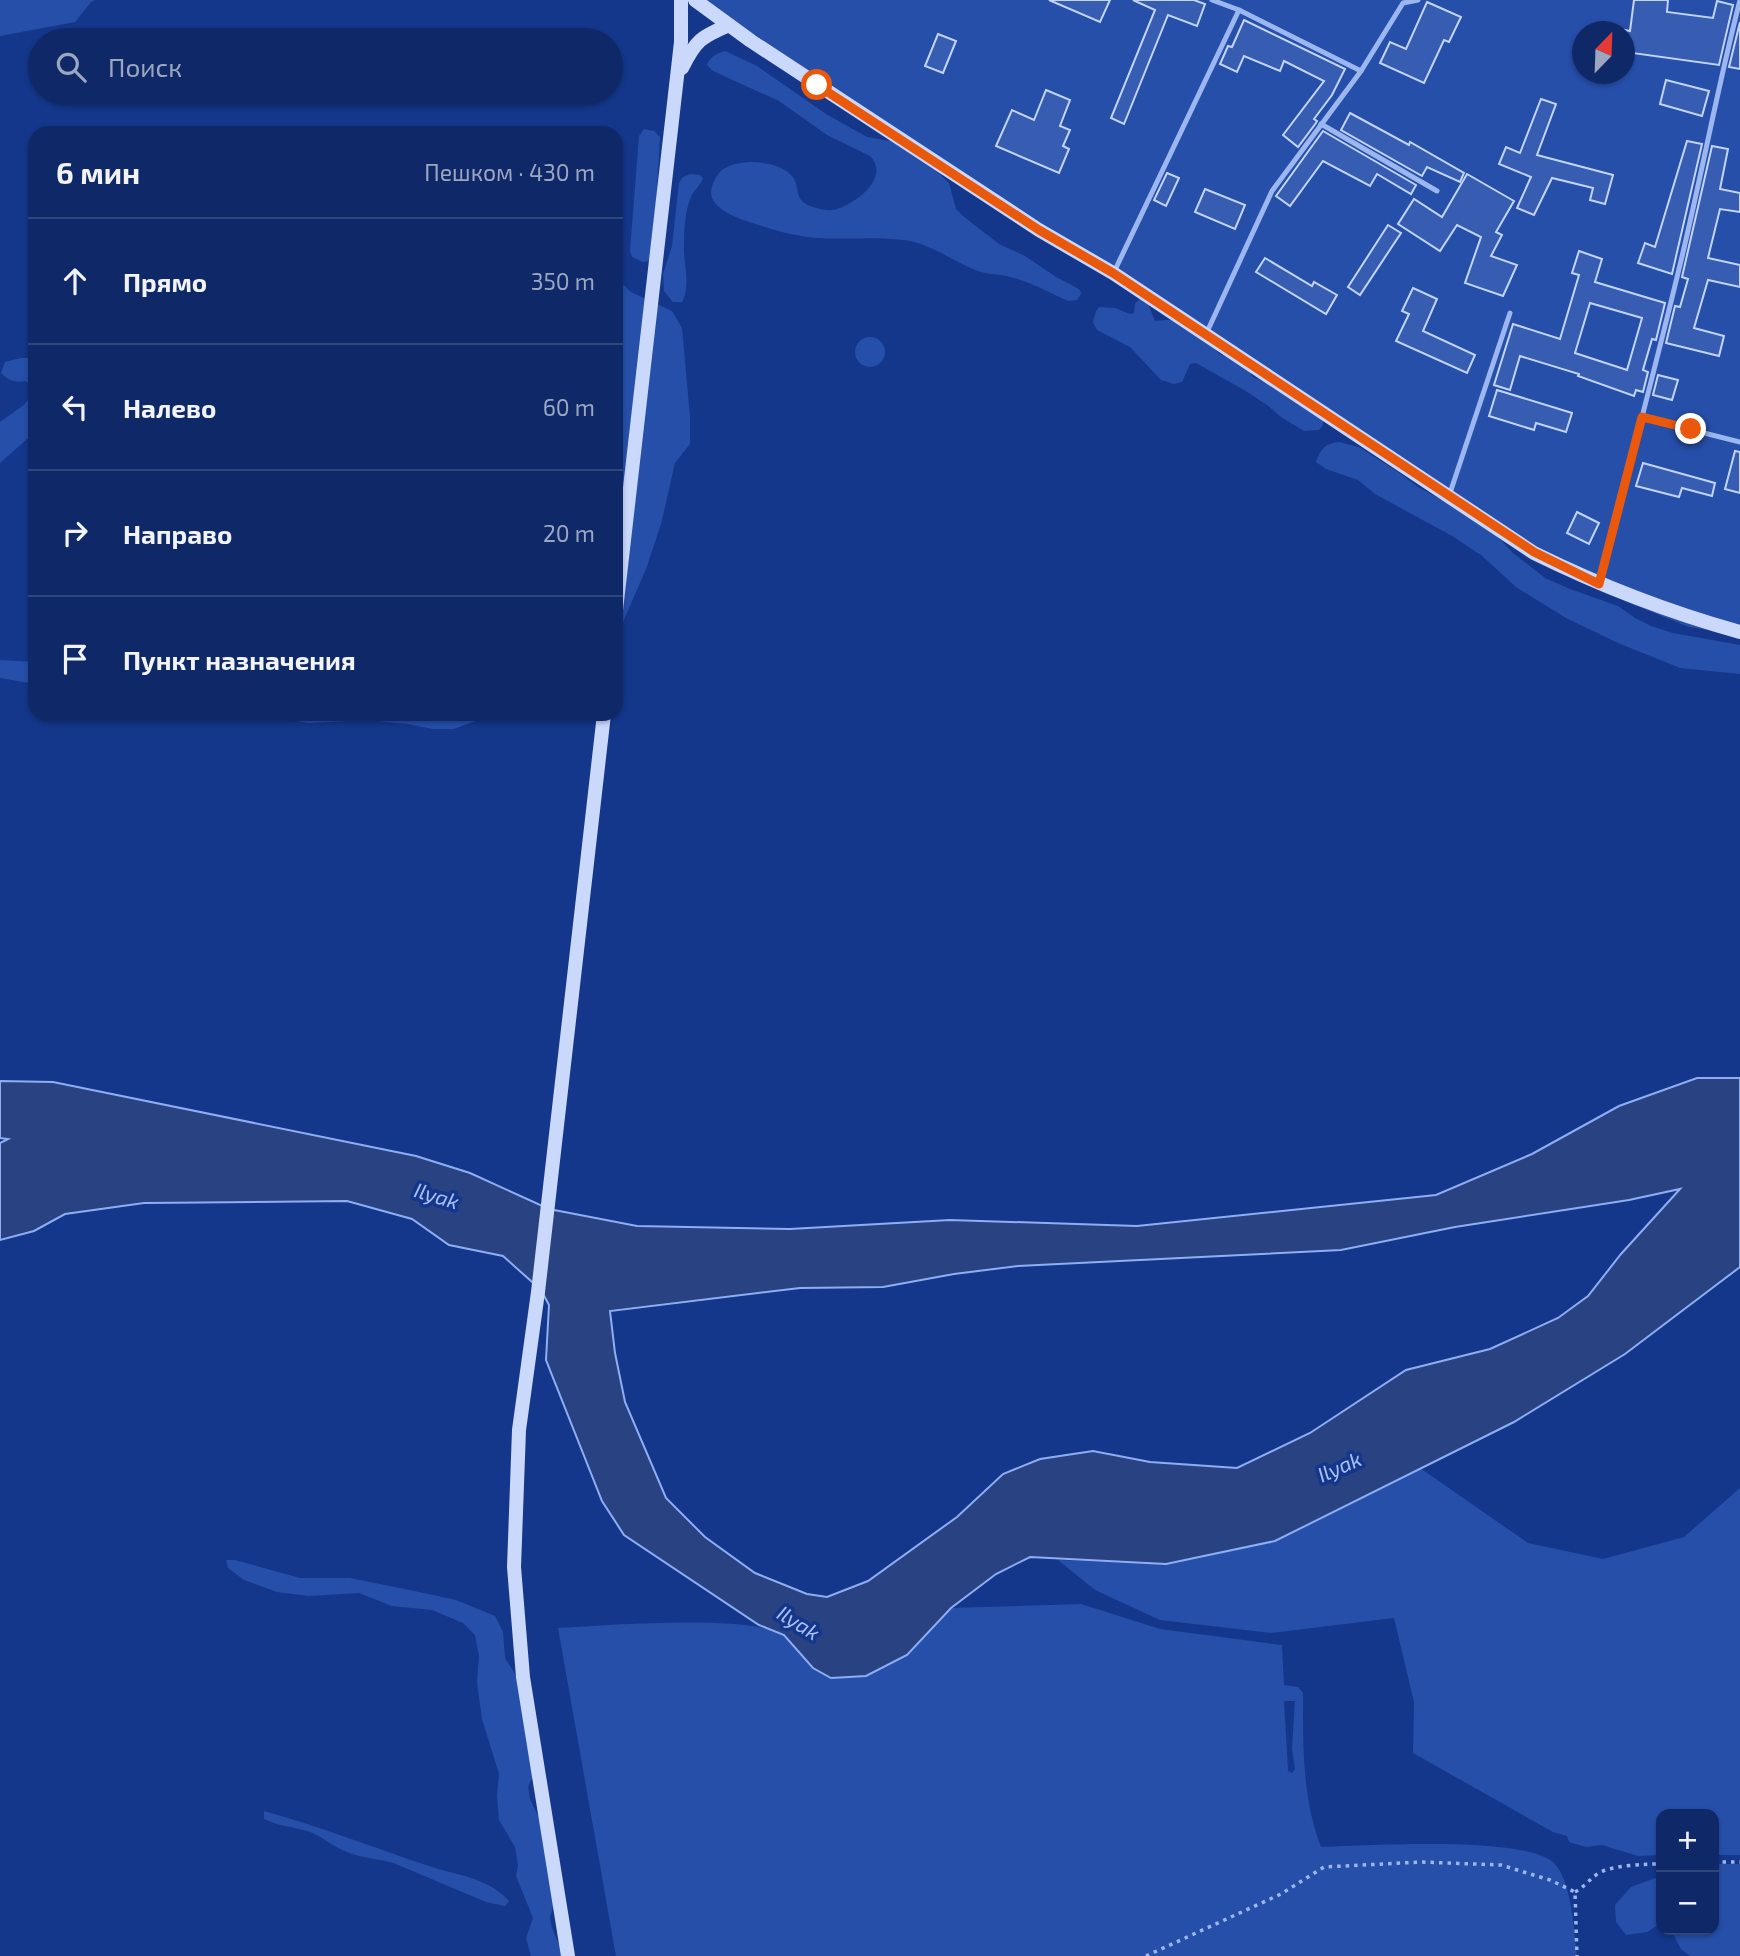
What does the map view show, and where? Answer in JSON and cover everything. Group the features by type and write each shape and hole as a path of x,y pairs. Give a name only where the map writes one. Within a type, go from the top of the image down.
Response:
{"street":[{"path":"623,549 681,42 681,0"},
{"path":"695,0 1039,230 1113,273 1534,552 1599,584 1692,619 1740,632"},
{"path":"677,79 692,47 706,35 729,25"},
{"path":"568,1956 523,1677 514,1567 519,1430 536,1310 603,721"}],"lane":[{"path":"1212,0 1239,10 1361,71"},
{"path":"1206,335 1272,191 1361,71 1404,1 1418,0"},
{"path":"1599,584 1682,258 1724,60 1740,0"},
{"path":"1113,273 1239,10"},
{"path":"1321,124 1437,191"},
{"path":"1449,496 1510,313"},
{"path":"1642,417 1740,442"}],"path":[{"path":"1146,1956 1281,1894 1324,1867 1421,1862 1500,1865 1550,1880 1575,1892"},
{"path":"1719,1862 1740,1862"},
{"path":"1575,1892 1586,1886 1597,1874 1656,1864"},
{"path":"1575,1892 1577,1956"}],"shaded area":[{"path":"0,0 95,0 75,22 28,28 28,31 0,36"},
{"path":"695,0 1740,0 1740,635 1689,627 1597,590 1482,518"},
{"path":"725,51 757,66 826,114 867,137 896,142 923,158 949,183 956,209 963,216 999,244 1025,256 1080,290 1081,294 1077,300 1068,301 1021,280 978,271 914,242 797,235 749,222 721,208 712,198 712,185 719,173 734,164 754,162 774,165 789,173 803,201 816,208 828,210 840,208 859,197 873,182 876,173 876,165 870,156 827,135 779,101 713,71 707,65 708,62"},
{"path":"644,129 654,131 660,137 653,255 650,261 643,262 632,257 630,251 639,136"},
{"path":"690,174 703,178 691,197 686,217 684,296 682,302 673,302 664,291 663,274 672,246 679,183 683,177"},
{"path":"623,285 631,292 672,311 682,328 690,417 690,444 675,463 661,524 646,569 623,622"},
{"path":"1141,298 1147,301 1155,321 1176,319 1211,343 1219,354 1232,358 1247,369 1253,377 1296,395 1323,418 1323,425 1319,430 1304,431 1244,390 1196,363 1190,364 1182,382 1174,384 1161,380 1130,347 1097,330 1093,322 1099,307 1115,308 1130,314 1134,313 1135,303"},
{"path":"870,337 881,341 885,352 881,363 870,367 859,363 855,352 859,341"},
{"path":"28,358 28,383 12,380 1,373 5,362"},
{"path":"28,400 28,438 0,463 0,422"},
{"path":"1339,442 1359,447 1418,487 1469,515 1545,578 1618,606 1651,626 1673,633 1740,645 1740,674 1680,668 1566,618 1516,587 1481,555 1452,536 1375,494 1358,480 1326,469 1316,462 1324,448"},
{"path":"0,660 28,662 28,683 0,678"},
{"path":"296,721 348,721 309,723"},
{"path":"378,721 476,721 454,729 433,729"},
{"path":"1420,1468 1528,1543 1603,1559 1684,1537 1740,1488 1740,1855 1719,1855 1719,1809 1656,1809 1656,1855 1638,1856 1602,1845 1586,1847 1569,1842 1567,1836 1553,1832 1413,1753 1414,1702 1394,1618 1271,1633 1160,1620 1095,1590 1058,1560 1166,1564 1275,1541"},
{"path":"226,1560 235,1560 300,1578 350,1578 414,1591 456,1600 495,1616 503,1632 505,1658 517,1677 533,1776 528,1787 530,1799 541,1822 557,1891 550,1918 564,1956 531,1956 526,1938 533,1918 516,1876 518,1865 515,1847 499,1820 499,1774 482,1719 477,1683 479,1656 475,1635 463,1623 432,1610 392,1606 359,1593 309,1596 277,1592 244,1580 228,1568"},
{"path":"1081,1604 1160,1629 1282,1645 1284,1685 1298,1687 1303,1693 1307,1790 1321,1847 1479,1845 1538,1854 1554,1863 1565,1882 1577,1956 616,1956 558,1628 676,1623 742,1625 767,1629 784,1636 813,1668 907,1655 951,1608","holes":["1284,1701 1295,1701 1292,1749 1295,1769 1292,1773 1288,1771"]},
{"path":"264,1811 481,1882 501,1893 509,1901 505,1906 486,1902 396,1864 342,1850 312,1833 264,1819"},
{"path":"1719,1864 1740,1864 1740,1956 1690,1956 1681,1949 1674,1935 1719,1935"},
{"path":"1656,1878 1656,1926 1647,1932 1626,1935 1616,1922 1615,1905 1631,1887"}],"water":[{"name":"Ilyak","path":"1697,1078 1740,1078 1740,1267 1625,1354 1514,1422 1275,1541 1166,1564 1030,1557 996,1574 951,1608 907,1655 866,1676 831,1678 813,1668 784,1635 759,1625 624,1535 602,1501 546,1360 549,1305 541,1290 503,1256 449,1245 412,1219 347,1201 144,1203 65,1214 34,1231 0,1240 0,1143 8,1139 0,1138 0,1081 53,1082 416,1156 470,1173 549,1209 637,1226 790,1229 950,1220 1137,1226 1436,1195 1532,1154 1619,1106","holes":["1680,1189 1621,1254 1588,1296 1558,1318 1490,1349 1406,1370 1310,1433 1237,1468 1150,1462 1093,1451 1040,1459 1003,1474 957,1517 868,1581 827,1597 807,1594 755,1573 705,1537 666,1498 625,1402 610,1311 800,1288 883,1287 1018,1266 1341,1250 1455,1227 1629,1200"]}],"building":[{"path":"1049,0 1110,0 1100,22"},
{"path":"1133,0 1194,0 1205,4 1197,26 1168,15 1124,124 1111,118 1155,10"},
{"path":"1634,0 1668,0 1667,12 1713,18 1717,1 1733,5 1719,65 1635,53 1635,21 1631,21"},
{"path":"1427,2 1461,17 1449,42 1444,40 1424,83 1380,63 1390,42 1406,49"},
{"path":"1244,20 1345,69 1332,95 1314,119 1316,123 1298,147 1283,135 1324,81 1284,61 1280,71 1244,56 1237,72 1220,64 1228,46 1232,47"},
{"path":"1740,22 1740,69 1729,67"},
{"path":"938,34 956,41 943,73 925,66"},
{"path":"1666,80 1709,91 1702,116 1660,104"},
{"path":"1046,90 1070,100 1060,126 1070,130 1063,146 1069,149 1059,173 996,146 1012,110 1034,120"},
{"path":"1541,99 1556,104 1537,155 1613,175 1605,204 1590,200 1593,188 1552,178 1534,215 1517,208 1531,177 1499,164 1506,147 1520,153"},
{"path":"1350,113 1409,145 1410,142 1464,173 1460,182 1427,167 1422,176 1341,130"},
{"path":"1323,131 1416,185 1411,194 1377,174 1370,186 1323,161 1290,206 1276,196"},
{"path":"1687,141 1702,144 1672,274 1638,263 1645,243 1655,247"},
{"path":"1712,146 1728,149 1720,189 1740,193 1740,212 1720,209 1708,258 1740,265 1740,287 1708,280 1694,328 1724,336 1719,356 1666,343 1675,306 1680,307 1688,279 1682,277"},
{"path":"1167,173 1179,178 1166,206 1154,200"},
{"path":"1467,174 1514,201 1496,232 1502,235 1491,256 1517,265 1503,296 1465,283 1481,237 1457,225 1440,251 1398,224 1414,199 1442,217"},
{"path":"1205,189 1245,205 1235,229 1195,212"},
{"path":"1388,225 1401,233 1360,295 1348,287"},
{"path":"1579,251 1602,259 1595,282 1665,303 1656,340 1652,339 1643,370 1648,372 1643,392 1636,390 1634,396 1578,376 1579,374 1520,356 1510,390 1494,385 1513,324 1560,339 1579,275 1572,273","holes":["1590,303 1642,318 1627,370 1575,353"]},
{"path":"1265,258 1312,286 1314,282 1337,295 1326,314 1256,272"},
{"path":"1413,288 1437,299 1423,331 1475,355 1467,373 1396,341 1409,314 1402,311"},
{"path":"1658,375 1678,380 1672,400 1653,395"},
{"path":"1497,390 1572,413 1566,432 1536,423 1534,430 1489,416"},
{"path":"1735,451 1740,452 1740,493 1725,489"},
{"path":"1643,463 1715,483 1712,496 1682,488 1679,497 1636,486"},
{"path":"1577,512 1599,523 1589,544 1567,533"}],"route":[{"path":"817,85 1039,230 1113,273 1482,519 1534,552 1599,584 1642,417 1691,429"}]}
